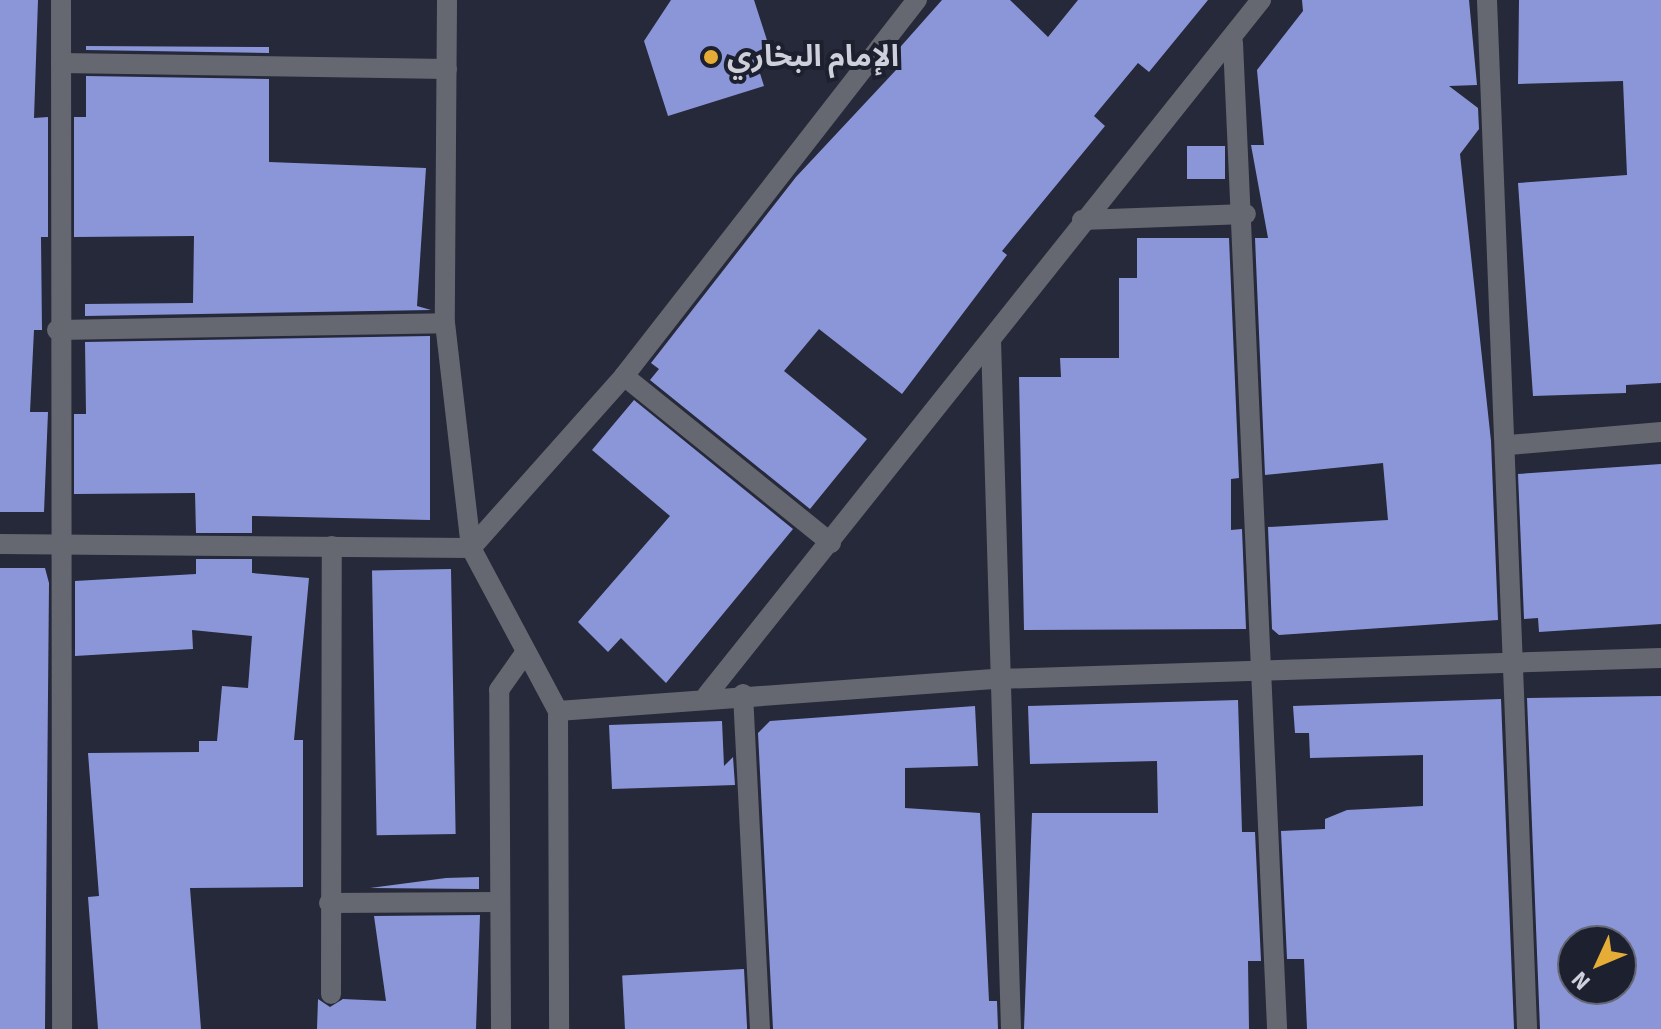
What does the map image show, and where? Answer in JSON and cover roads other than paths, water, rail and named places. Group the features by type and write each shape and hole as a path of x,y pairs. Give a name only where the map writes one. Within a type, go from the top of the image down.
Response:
{"street":[{"path":"61,0 57,330 64,543 62,1029"},
{"path":"447,0 445,323 471,548 525,653 550,685 558,711 559,1029"},
{"path":"0,544 471,548 624,376 917,0"},
{"path":"707,695 831,543 1082,220 1233,43 1261,0"},
{"path":"1487,0 1509,445 1527,1029"},
{"path":"1233,43 1246,214 1259,673 1277,1029"},
{"path":"61,63 447,69"},
{"path":"1082,220 1246,214"},
{"path":"57,330 445,323"},
{"path":"991,340 997,679 1011,1029"},
{"path":"624,376 831,543"},
{"path":"1509,445 1661,432"},
{"path":"331,994 332,546"},
{"path":"501,1029 499,690 525,653"},
{"path":"558,711 707,695 997,679 1661,658"},
{"path":"743,694 760,1029"},
{"path":"329,903 500,902"}],"place":[{"name":"الإمام البخاري","path":"711,57"}]}
